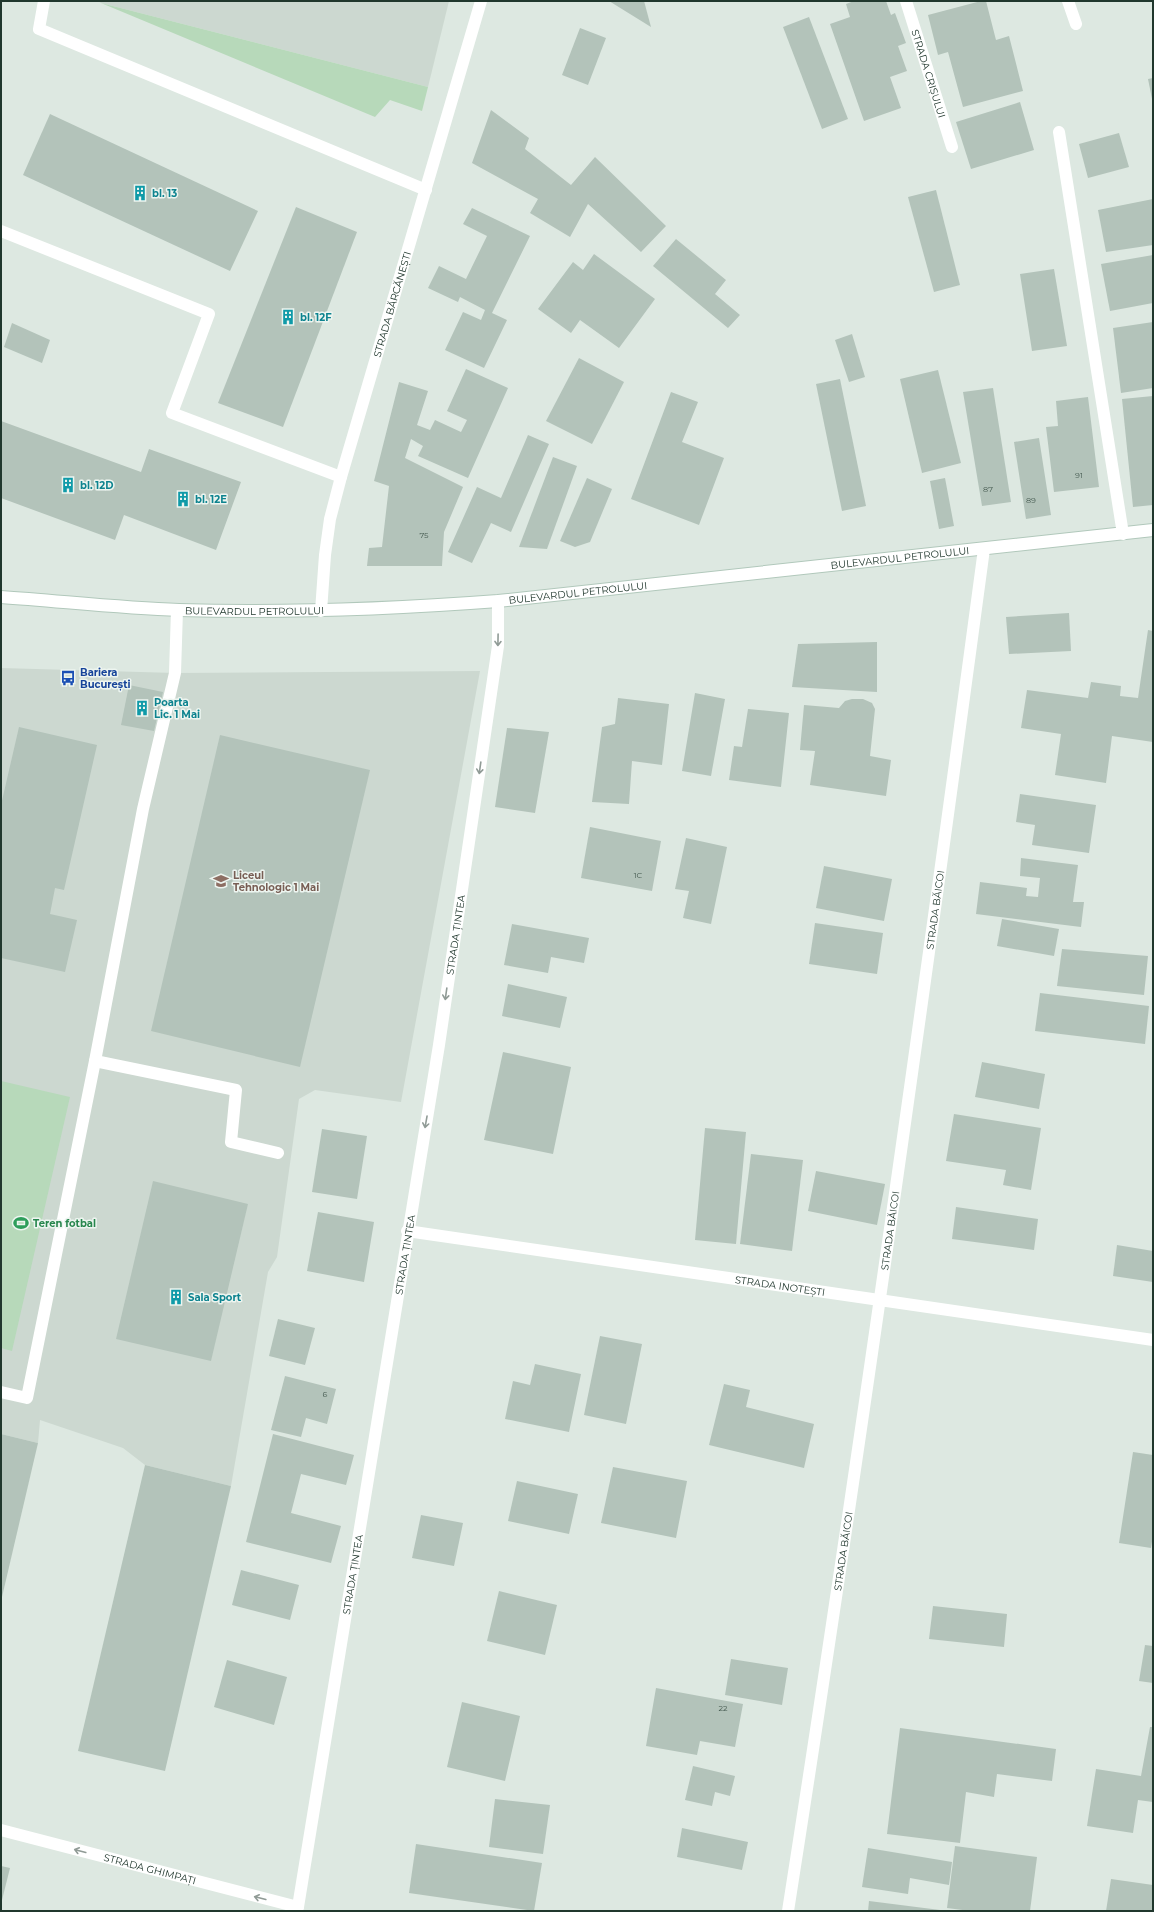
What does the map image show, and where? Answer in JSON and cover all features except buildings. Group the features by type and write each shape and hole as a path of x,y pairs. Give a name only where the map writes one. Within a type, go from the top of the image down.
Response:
{"street":[{"path":"44,1 39,29 426,190"},
{"name":"STRADA BĂRCĂNEȘTI","path":"320,611 324,555 330,519 340,477 481,1"},
{"name":"STRADA CRIȘULUI","path":"906,1 952,147"},
{"path":"1068,1 1076,24"},
{"path":"1059,132 1086,292 1122,534"},
{"path":"1,231 209,314 172,413 340,477"},
{"name":"BULEVARDUL PETROLULUI","path":"1,597 178,610 320,611 415,607 498,601 1153,530"},
{"name":"STRADA BĂICOI","path":"788,1911 824,1685 945,840 984,549"},
{"name":"STRADA ȚINTEA","path":"300,1909 407,1231 439,1045 497,654 498,601"},
{"path":"1,1392 27,1398 95,1061 143,809 175,673 178,610"},
{"path":"95,1061 236,1090 231,1142 278,1153"},
{"name":"STRADA INOTEȘTI","path":"407,1231 1153,1340"},
{"name":"STRADA GHIMPAȚI","path":"1,1830 300,1909"}],"shaded area":[{"path":"98,1 449,1 428,87"},
{"name":"Liceul Tehnologic 1 Mai","path":"1,668 175,673 480,671 401,1102 315,1090 299,1099 277,1257 268,1272 231,1486 145,1465 123,1448 40,1420 38,1443 1,1434"}],"green space":[{"path":"101,3 428,87 422,111 390,100 375,117"},
{"name":"Teren fotbal","path":"1,1081 70,1097 12,1351 1,1348"}],"place":[{"name":"bl. 13","path":"140,193"},
{"name":"bl. 12F","path":"288,317"},
{"name":"bl. 12D","path":"68,485"},
{"name":"bl. 12E","path":"183,499"},
{"name":"Bariera București","path":"68,678"},
{"name":"Poarta Lic. 1 Mai","path":"142,708"},
{"name":"Liceul Tehnologic 1 Mai","path":"221,881"},
{"name":"Teren fotbal","path":"21,1223"},
{"name":"Sala Sport","path":"176,1297"}]}
